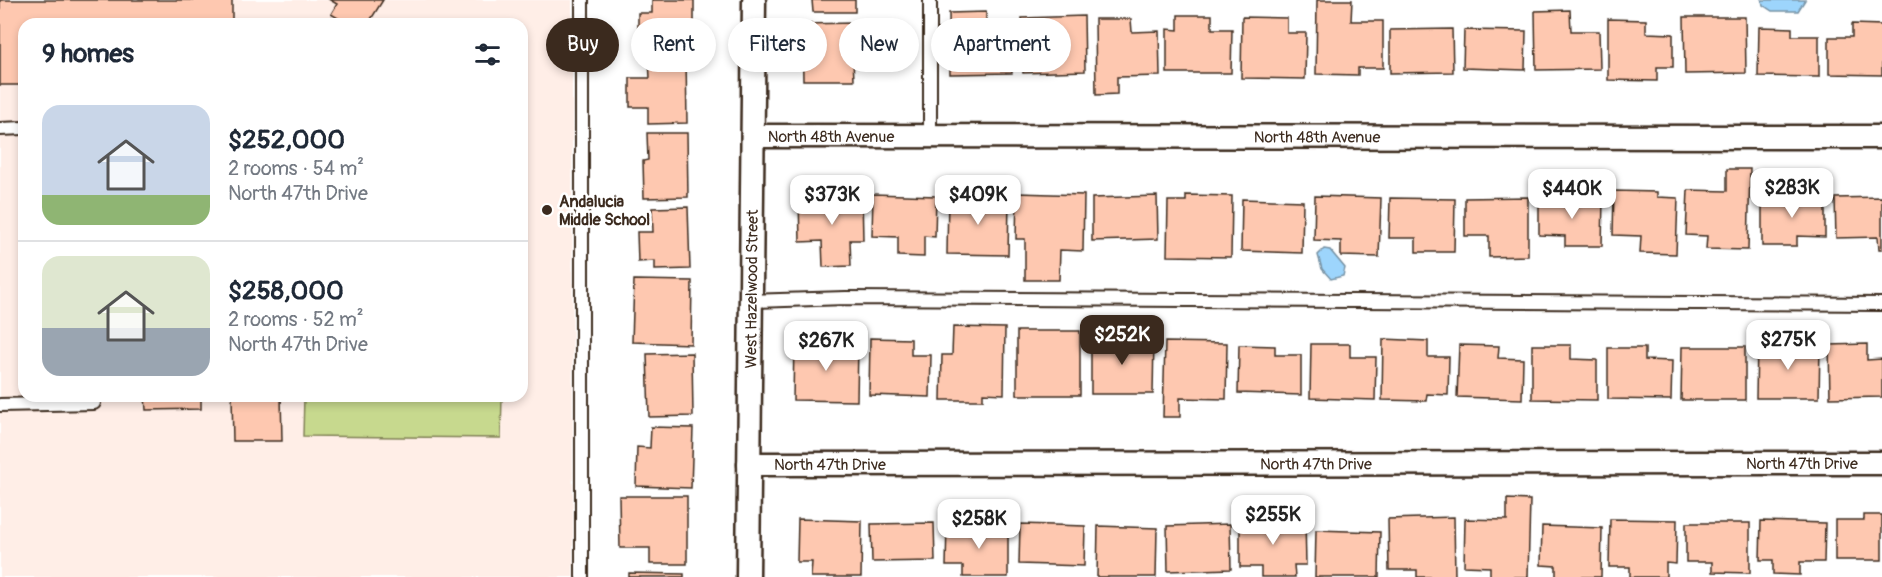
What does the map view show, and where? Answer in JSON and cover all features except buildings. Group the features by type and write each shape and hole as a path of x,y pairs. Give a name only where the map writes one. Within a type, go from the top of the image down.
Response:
{"street":[{"name":"West Hazelwood Street","path":"748,577 754,0"},
{"name":"North 48th Avenue","path":"753,136 1882,137"},
{"name":"North 47th Drive","path":"749,464 1882,463"}],"lane":[{"path":"582,0 582,577"},
{"path":"930,0 930,135"},
{"path":"0,129 18,128"},
{"path":"751,301 858,298 1882,304"},
{"path":"0,405 94,402"}],"shaded area":[{"name":"Andalucia Middle School","path":"0,0 572,0 572,18 546,18 546,72 572,72 573,577 0,577"}],"green space":[{"path":"304,402 502,402 501,438 303,436"}],"water":[{"path":"1762,0 1805,0 1798,11 1772,11 1763,5"},
{"path":"1324,249 1330,250 1345,268 1343,276 1331,279 1322,269 1318,255"}],"place":[{"name":"Andalucia Middle School","path":"547,210"}]}
